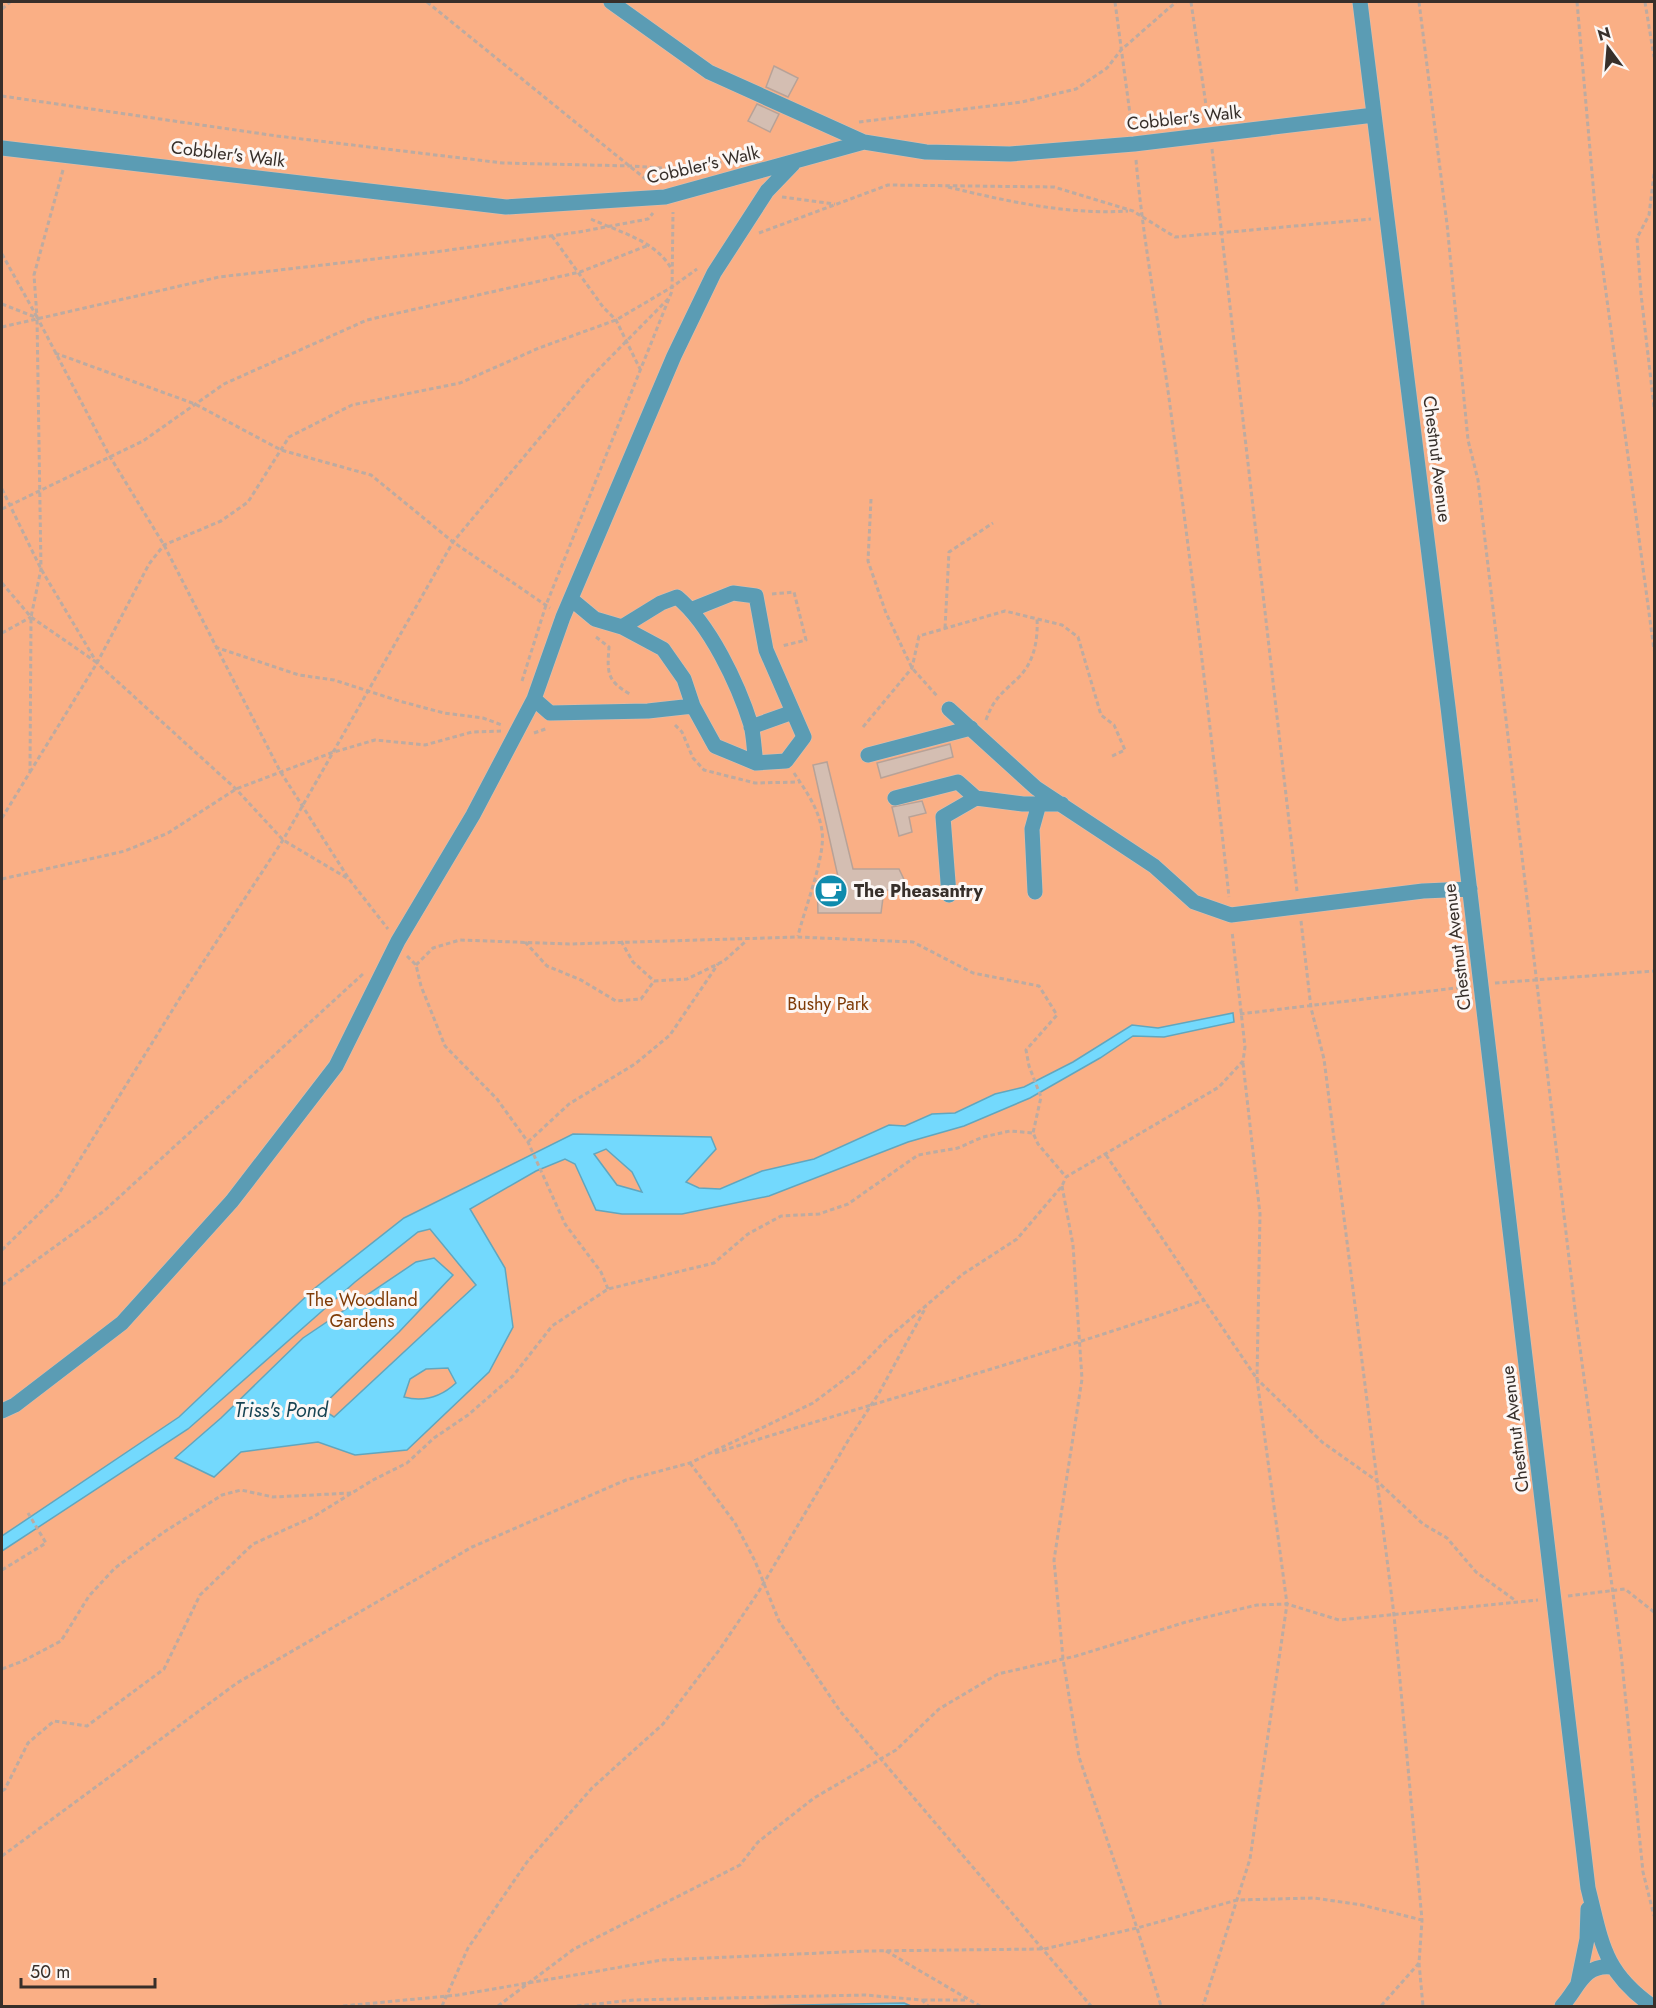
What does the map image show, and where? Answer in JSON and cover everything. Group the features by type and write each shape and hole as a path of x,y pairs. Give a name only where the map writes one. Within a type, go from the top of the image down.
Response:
{"street":[{"path":"611,2 709,72 864,142"},
{"name":"Chestnut Avenue","path":"1360,2 1470,888 1588,1888 1587,1939 1578,1983"},
{"name":"Cobbler's Walk","path":"2,148 506,207 669,196 793,164 864,142 926,152 1010,154 1134,144 1374,115"},
{"path":"4,1413 122,1323 232,1201 336,1066 398,941 473,815 534,699 563,617 674,356 714,273 766,191 793,164"},
{"path":"571,599 595,619 621,627 663,649 684,679 693,706 715,747 756,763 786,762 804,736 766,651 756,596 734,593 693,609"},
{"path":"621,627 677,597 693,609 730,674 751,727 756,763"},
{"path":"534,699 550,712 648,711 693,706"},
{"path":"949,709 1036,788 1154,866 1194,902 1231,915 1423,891 1470,888"},
{"path":"751,727 793,712"},
{"path":"868,755 971,728"},
{"path":"894,798 958,782 976,798"},
{"path":"950,895 943,817 976,798 1062,804"},
{"path":"1035,892 1032,829 1039,804"},
{"name":"Chestnut Avenue","path":"1588,1888 1611,1967 1635,1994 1652,2007"},
{"name":"Chestnut Avenue","path":"1562,2007 1578,1983 1592,1969 1611,1967"}],"path":[{"path":"2,9 10,2"},
{"path":"427,2 669,196 672,272 669,298 546,605 522,687"},
{"path":"1115,2 1141,216 1169,395 1210,719 1245,1047 1243,1061 1260,1214 1257,1380 1287,1604 1250,1859 1203,2007"},
{"path":"836,129 867,119 925,115 1022,102 1076,89 1107,68 1122,50 1176,2"},
{"path":"1191,2 1222,232 1311,1008 1324,1059 1394,1615 1422,1920 1419,1963 1423,2007"},
{"path":"1419,2 1447,224 1468,440 1478,480 1520,856 1537,980 1594,1461 1613,1591 1643,1872 1654,1916"},
{"path":"1577,2 1596,218 1654,650"},
{"path":"1645,2 1654,57"},
{"path":"2,96 276,136 503,163 675,169 727,162"},
{"path":"30,772 31,617 41,569 37,317 34,275 67,154"},
{"path":"1654,174 1649,215 1637,238 1654,407"},
{"path":"734,242 888,185 1054,187 1133,211 1175,237 1387,217"},
{"path":"940,186 1041,206 1105,213 1133,211"},
{"path":"766,191 781,197 837,205"},
{"path":"2,327 37,317 219,277 435,252 609,227 648,219 669,196"},
{"path":"588,217 649,245 664,256 672,272"},
{"path":"552,236 603,307 616,320 641,371"},
{"path":"2,508 109,455 143,441 224,384 367,320 580,272 649,245"},
{"path":"2,254 109,455 164,545 280,771 349,879 398,941 409,959 416,965 421,986 445,1046 497,1099 528,1142 541,1176 565,1224 601,1272 608,1288"},
{"path":"2,823 2,817 97,663 149,564 164,545 221,521 248,502 289,437 352,405 460,383 539,348 616,320 672,287 701,265"},
{"path":"2,1250 58,1195 183,993 283,840 453,542 588,380 669,298"},
{"path":"2,304 37,317"},
{"path":"53,353 195,404 281,450 371,475 453,542 563,617"},
{"path":"2,489 41,569 97,663"},
{"path":"871,499 868,561 886,613 912,669 949,709"},
{"path":"945,628 948,552 993,523"},
{"path":"2,582 31,617 97,663 236,789 283,840 349,879"},
{"path":"756,596 794,592 806,640 766,651"},
{"path":"863,727 912,669 919,636 1005,611 1062,625 1078,637 1101,715 1114,725 1125,750 1110,757"},
{"path":"2,633 31,617"},
{"path":"983,739 986,718 996,697 1022,674 1038,641 1037,618"},
{"path":"215,647 299,675 334,680 444,713 483,718 518,731"},
{"path":"2,879 125,851 168,833 236,789 331,753 375,740 425,745 472,732 518,731"},
{"path":"786,762 811,797 822,833 816,872 798,937"},
{"path":"416,965 433,948 460,940 569,944 798,937 912,942 973,973 1039,986 1057,1015 1026,1050 1029,1066 1041,1097 1033,1132 1038,1144 1066,1177"},
{"path":"621,941 633,962 654,981 687,979 718,964 748,940"},
{"path":"525,942 547,966 581,980 616,1001 641,999 654,981"},
{"path":"528,1142 569,1104 635,1064 670,1035 718,964"},
{"path":"2,1285 104,1211 371,966"},
{"path":"1240,1014 1311,1008 1481,985 1654,970"},
{"path":"2,1856 237,1683 471,1547 626,1480 690,1463 813,1403 857,1370 888,1338 963,1274 1017,1239 1062,1186 1066,1177 1220,1087 1243,1061"},
{"path":"2,1791 28,1743 54,1721 87,1726 164,1670 200,1595 253,1544 313,1516 407,1463 434,1438 468,1415 513,1376 552,1326 608,1288 714,1263 748,1234 781,1216 819,1214 848,1204 918,1155 958,1148 983,1137 1010,1131 1033,1132"},
{"path":"1106,1155 1257,1380 1323,1442 1377,1481 1423,1524 1447,1538 1476,1572 1517,1602"},
{"path":"1062,1186 1073,1245 1082,1379 1054,1560 1063,1659 1079,1757 1137,1928 1161,2007"},
{"path":"705,1456 873,1403 1080,1344 1204,1300"},
{"path":"442,2007 468,1948 527,1862 592,1788 663,1724 720,1649 764,1583 849,1439 873,1403 928,1304"},
{"path":"690,1463 735,1523 764,1583 779,1621 840,1711 1091,2007"},
{"path":"2,1669 61,1641 89,1596 115,1568 164,1532 222,1496 241,1490 273,1497 352,1493"},
{"path":"2,1570 46,1543 28,1514"},
{"path":"498,2007 573,1949 740,1865 758,1842 814,1798 896,1750 939,1709 998,1674 1063,1659 1186,1622 1257,1605 1287,1604 1339,1620 1625,1589 1654,1612"},
{"path":"343,2007 448,1996 662,1960 885,1951 1044,1949 1137,1928 1237,1900 1314,1898 1362,1905 1422,1920"},
{"path":"885,1951 980,2007"},
{"path":"1381,2007 1419,1963"},
{"path":"577,2007 634,2000 865,1995 922,2000 969,2000"},
{"path":"922,2000 928,2007"}],"green space":[{"name":"Bushy Park","path":"2,2 1654,2 1654,2006 2,2006"}],"water":[{"name":"Triss's Pond","path":"1233,1013 1234,1022 1164,1037 1133,1036 1100,1058 1030,1098 964,1126 908,1142 769,1196 682,1214 622,1214 596,1210 575,1164 565,1159 536,1171 470,1209 505,1268 513,1327 489,1372 407,1450 355,1455 318,1442 241,1452 214,1477 175,1458 221,1418 303,1338 416,1262 434,1258 453,1275 399,1332 320,1408 334,1417 476,1285 430,1229 418,1232 355,1282 188,1429 2,1551 2,1536 179,1417 315,1288 404,1218 573,1134 711,1137 716,1149 686,1182 699,1188 720,1189 762,1171 814,1159 889,1125 905,1126 932,1114 955,1113 995,1094 1024,1087 1073,1062 1132,1025 1158,1028","holes":["606,1149 632,1172 642,1192 617,1185 594,1154","448,1368 456,1383 444,1392 418,1399 404,1397 410,1379 426,1369"]},
{"path":"904,2003 911,2006 743,2006"}],"building":[{"path":"774,66 798,78 788,97 766,87"},
{"path":"757,104 779,114 770,132 748,121"},
{"path":"950,744 953,757 881,778 877,763"},
{"path":"827,762 853,869 899,869 909,890 884,890 881,913 818,913 817,881 839,881 813,765"},
{"path":"922,801 926,813 909,817 912,832 899,836 892,807"}],"place":[{"name":"The Pheasantry","path":"831,891"}],"park label":[{"name":"The Woodland Gardens","path":"362,1310"}]}
